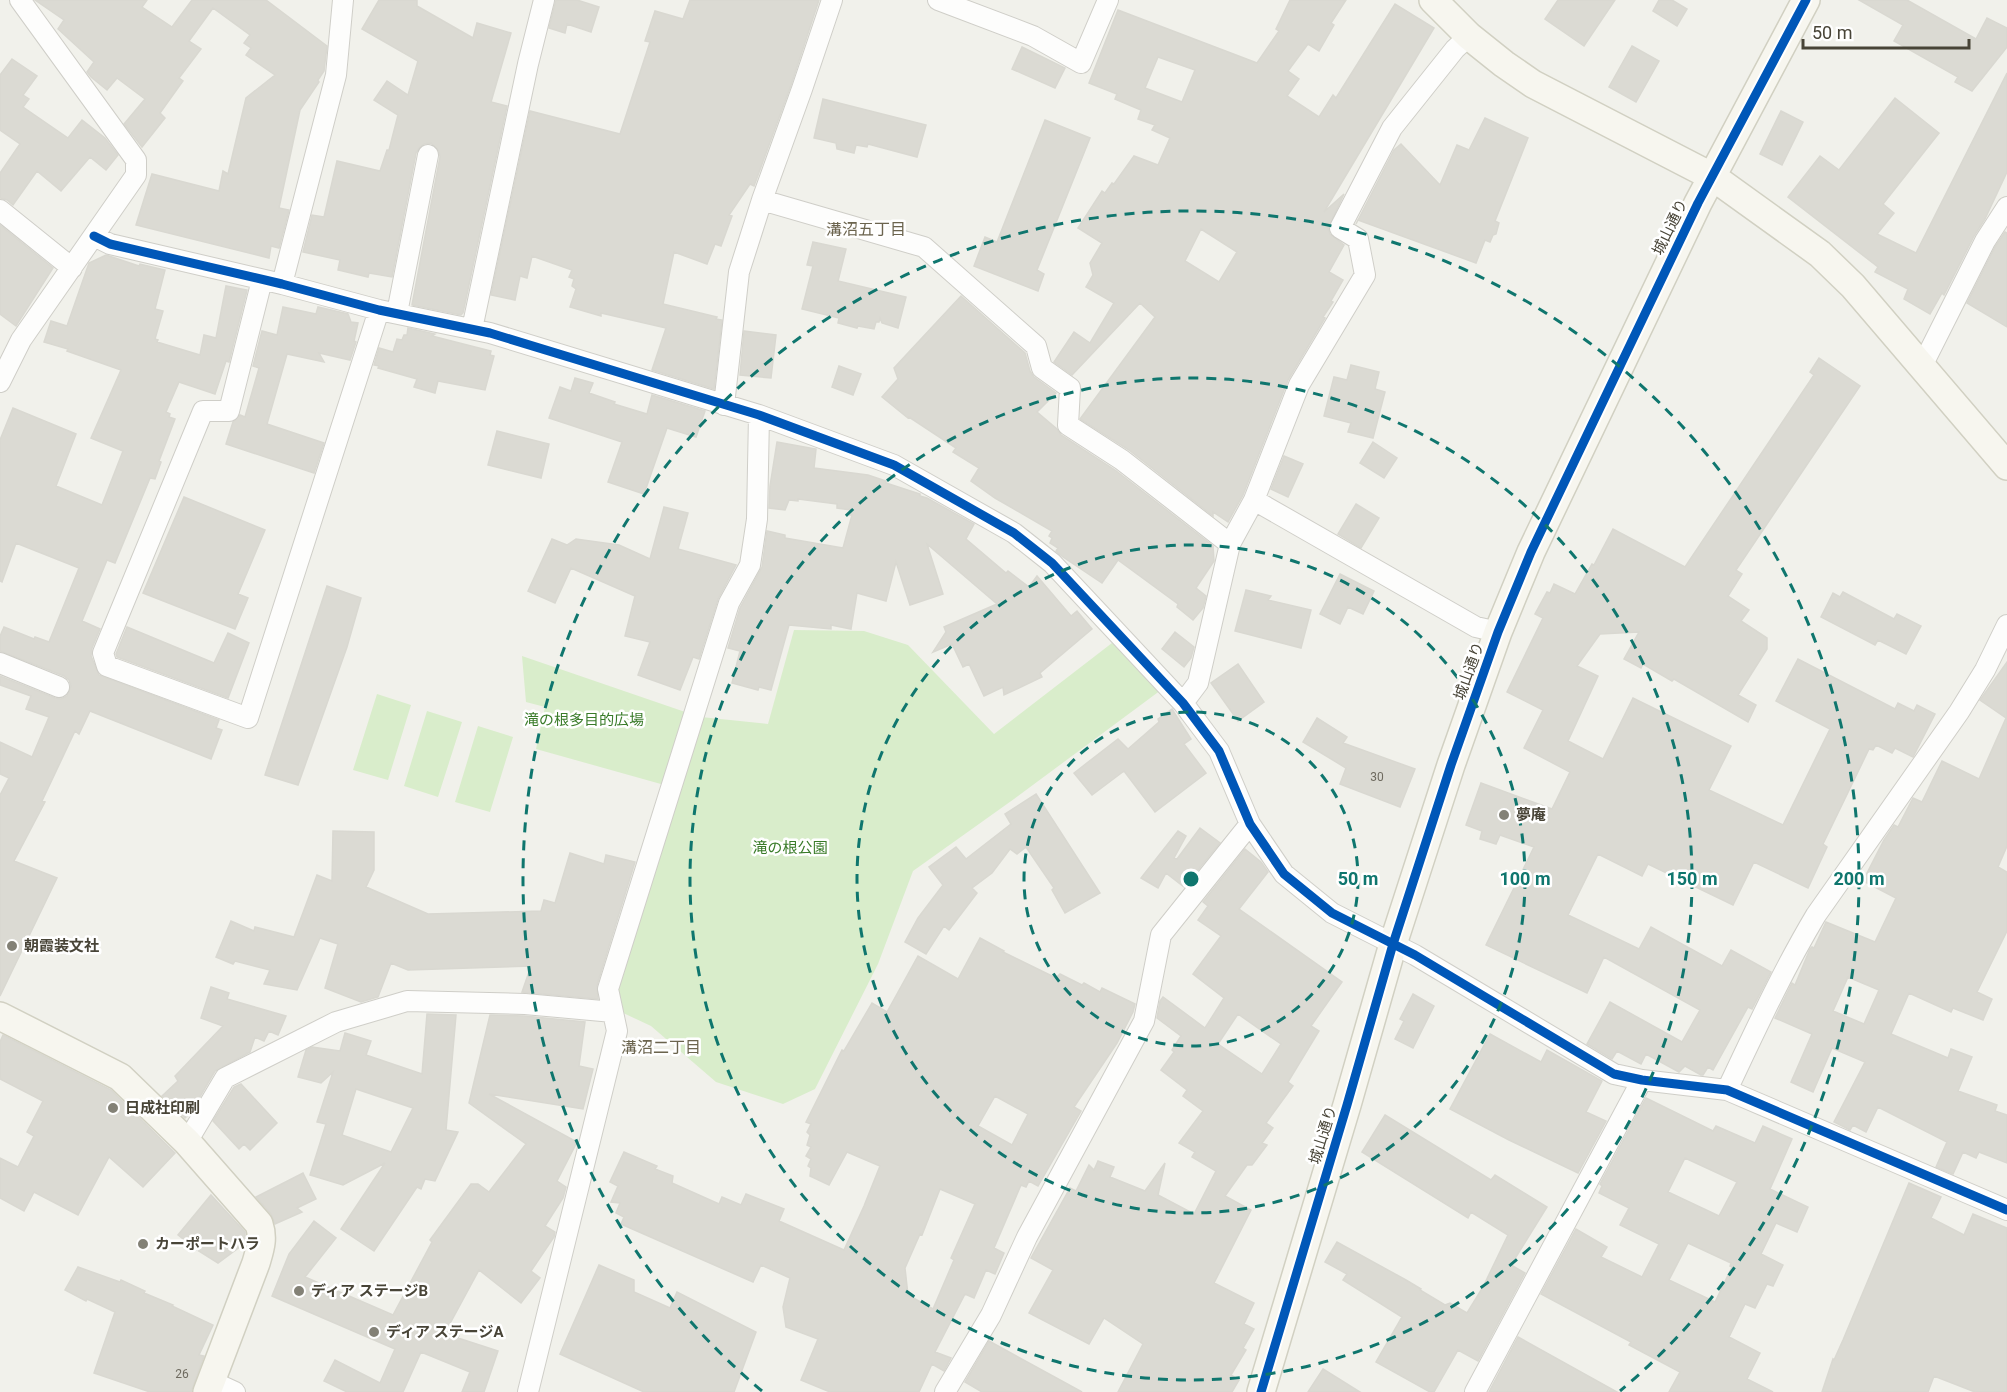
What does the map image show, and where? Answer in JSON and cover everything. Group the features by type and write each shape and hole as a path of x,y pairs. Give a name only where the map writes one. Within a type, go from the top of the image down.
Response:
{"street":[{"path":"0,382 21,340 136,175 136,160 20,0"},
{"path":"282,284 336,75 343,0"},
{"path":"472,329 528,64 544,0"},
{"path":"724,405 739,272 832,0"},
{"path":"938,0 1033,36 1080,63 1108,0"},
{"path":"1433,0 1469,36 1533,84 1713,177 1820,254 1853,286 2007,466"},
{"name":"城山通り","path":"1261,1392 1393,944 1451,765 1498,632 1531,552 1693,214 1806,0"},
{"path":"1183,703 1198,683 1230,544 1254,500 1299,385 1365,275 1358,239 1340,228 1392,128 1455,49 1469,36"},
{"path":"261,280 229,411 203,411 103,653 107,666 248,718 388,311 428,155"},
{"path":"762,200 924,247 1036,346 1042,368 1070,388 1068,425 1122,460 1230,544"},
{"path":"1922,366 1985,241 2007,207"},
{"path":"0,210 72,268"},
{"path":"94,236 110,244 472,329 759,415 894,465 1014,533 1052,563 1183,703 1220,751 1250,824 1284,874 1332,913 1425,961 1614,1074 1642,1080 1727,1090 2007,1210"},
{"path":"528,1392 617,1032 608,989 729,603 750,565 757,519 759,415"},
{"path":"1254,500 1476,627 1498,632"},
{"path":"1727,1090 1796,949 1822,906 1959,712 1985,670 2007,625"},
{"path":"0,663 58,687"},
{"path":"945,1392 991,1315 1027,1237 1144,1022 1161,935 1250,824"},
{"path":"187,1142 225,1078 336,1022 407,1001 525,1004 613,1012"},
{"path":"0,1016 120,1077 187,1142 259,1224 263,1234 262,1245 218,1388"},
{"path":"1475,1392 1642,1080"}],"green space":[{"name":"滝の根公園","path":"794,630 864,631 908,645 994,734 1112,643 1161,690 913,871 878,964 815,1089 783,1104 716,1082 651,1026 619,1011 612,991 701,717 768,724"},
{"name":"滝の根多目的広場","path":"522,656 691,714 668,786 536,749 545,707 526,702"},
{"path":"377,694 411,705 388,780 353,770"},
{"path":"427,711 462,722 438,797 404,786"},
{"path":"478,726 513,737 490,812 455,802"}],"building":[{"path":"35,0 147,0 142,7 172,27 192,0 266,0 327,46 324,71 300,110 279,208 289,210 279,248 271,246 269,258 136,225 152,174 219,191 223,171 228,174 246,98 275,75 246,55 251,48 244,43 250,35 213,8 189,41 201,49 179,78 183,81 160,113 165,118 142,147 124,124 145,99 117,78 107,90 91,77 87,72 94,62 58,29 64,20"},
{"path":"379,0 417,0 417,6 473,38 477,23 511,33 491,102 507,106 461,315 412,305 440,157 439,151 431,143 424,144 416,153 392,277 369,273 368,277 338,270 340,260 303,252 312,215 324,217 337,161 380,171 387,150 389,150 398,115 374,100 387,81 408,95 418,61 362,29"},
{"path":"556,0 577,0 599,7 591,32 567,24 565,33 549,28"},
{"path":"690,0 819,0 754,186 750,184 729,215 732,216 721,246 715,244 707,264 674,252 663,304 722,320 714,389 652,370 666,328 601,313 601,316 570,307 576,289 572,286 574,279 569,277 572,270 532,256 527,278 520,276 515,300 491,295 530,111 620,134 650,42 645,41 655,11 683,19"},
{"path":"1290,0 1346,0 1331,23 1334,25 1319,51 1308,44 1288,71 1299,79 1287,96 1319,117 1333,95 1336,98 1395,4 1434,28 1324,212 1344,194 1328,228 1330,234 1344,245 1329,272 1343,280 1323,317 1325,318 1288,380 1243,495 1228,522 1213,512 1213,516 1129,450 1080,419 1155,317 1140,303 1072,375 1054,362 1074,332 1090,343 1114,303 1086,287 1093,275 1090,263 1102,243 1078,228 1102,191 1105,193 1112,183 1114,184 1134,156 1158,165 1170,138 1152,130 1155,125 1138,119 1141,110 1115,99 1117,94 1089,83 1118,10 1257,63 1279,31 1276,29","holes":["1158,57 1195,70 1182,102 1145,88","1201,229 1237,252 1219,282 1185,261"]},
{"path":"1558,0 1615,0 1584,46 1545,19"},
{"path":"1659,0 1672,0 1687,9 1677,26 1653,11"},
{"path":"1859,0 1907,0 1976,39 1987,18 2007,28 2007,47 1972,91 1955,82 1958,77 1894,41 1903,25"},
{"path":"1632,46 1659,61 1636,102 1609,87"},
{"path":"1022,47 1065,68 1055,88 1012,69"},
{"path":"12,59 37,76 23,95 29,99 23,107 68,138 82,120 105,138 118,155 106,170 90,157 61,191 37,171 13,205 0,198 0,173 20,144 0,130 0,75"},
{"path":"2007,73 2007,172 1985,219 1944,295 1942,293 1930,314 1904,299 1908,289 1875,272 1878,267 1788,197 1820,156 1839,170 1895,98 1939,133 1883,204 1894,213 1877,234 1916,253"},
{"path":"823,99 926,125 917,157 868,144 867,147 856,145 854,153 837,149 836,143 814,138"},
{"path":"1781,111 1803,122 1782,165 1760,154"},
{"path":"1485,118 1528,138 1495,221 1499,223 1496,234 1490,242 1485,240 1476,263 1358,220 1394,150 1401,144 1440,185 1457,145 1469,150"},
{"path":"1045,120 1090,138 1037,270 1044,274 1038,291 974,266 985,237 997,242"},
{"path":"0,225 53,268 16,326 0,314"},
{"path":"2005,232 2007,233 2007,327 1967,303"},
{"path":"813,242 846,249 838,281 906,297 898,328 882,323 880,318 874,329 858,326 857,328 838,323 839,318 802,309 813,266 807,265"},
{"path":"106,255 139,266 140,264 165,270 155,309 163,311 155,339 158,340 157,342 200,355 204,335 216,338 226,286 247,290 229,362 226,361 215,394 179,382 166,412 170,414 169,417 175,419 159,461 161,462 155,479 150,478 115,563 107,560 82,621 100,629 91,656 99,675 219,720 216,728 222,730 211,759 90,711 79,734 75,731 42,801 45,802 14,861 57,878 0,996 0,795 9,778 0,774 0,742 32,757 49,717 26,709 31,696 0,685 0,676 61,699 67,696 71,686 69,680 64,676 0,651 0,636 4,627 34,639 35,637 49,642 79,568 16,543 2,582 0,581 0,440 13,408 76,434 56,486 102,505 123,451 91,438 121,370 44,342 51,321 67,326 89,263"},
{"path":"961,296 1025,353 1034,377 1056,393 1037,412 1061,435 1115,470 1213,546 1214,561 1196,588 1206,596 1203,608 1193,620 1177,607 1178,604 1118,560 1102,583 1063,557 1056,551 1058,548 1050,543 1052,538 1049,536 1052,531 995,498 971,481 979,468 953,452 956,448 908,418 882,397 898,379 894,368"},
{"path":"283,307 316,314 318,307 348,314 351,322 358,323 354,341 356,342 350,360 319,353 324,362 287,354 267,424 324,443 314,473 226,444 233,422 240,415 245,417 259,368 253,366 262,331 277,335"},
{"path":"408,328 491,351 490,355 494,356 485,390 438,381 435,393 414,387 417,379 374,365 379,348 393,352 397,339 402,340 404,335 407,335"},
{"path":"744,331 776,335 771,378 740,375"},
{"path":"1819,358 1860,386 1736,570 1742,574 1728,596 1749,610 1741,621 1767,638 1767,649 1738,695 1756,705 1748,722 1674,679 1672,681 1643,664 1641,668 1624,659 1639,632 1600,634 1577,666 1598,676 1568,741 1603,759 1633,698 1731,746 1709,790 1783,825 1830,729 1776,701 1798,659 1895,709 1898,703 1914,711 1917,705 1935,714 1913,757 1895,748 1892,753 1876,745 1873,750 1869,749 1823,844 1827,847 1808,888 1754,862 1733,905 1648,864 1642,876 1598,854 1568,915 1639,949 1651,927 1722,966 1731,950 1771,972 1752,1009 1748,1007 1713,1070 1708,1067 1701,1075 1685,1066 1679,1072 1646,1054 1641,1064 1617,1051 1612,1059 1587,1044 1610,1002 1682,1042 1700,1010 1604,957 1587,993 1486,945 1534,847 1500,835 1496,844 1480,839 1482,831 1466,825 1481,783 1552,809 1570,772 1524,748 1543,710 1507,692 1543,618 1535,614 1547,592 1550,593 1554,584 1575,594 1613,529 1685,567 1814,375 1810,372"},
{"path":"1351,365 1379,372 1375,389 1385,392 1373,438 1348,432 1351,423 1324,416 1334,377 1347,380"},
{"path":"839,366 861,374 853,395 832,387"},
{"path":"575,378 593,383 589,393 615,402 614,404 647,414 652,395 705,411 696,437 667,428 644,494 608,482 622,442 549,418 560,387 571,391"},
{"path":"497,431 549,444 541,478 488,465"},
{"path":"777,442 816,449 814,468 868,475 886,481 886,483 920,494 974,524 966,539 1006,573 1008,571 1029,587 1037,576 1071,616 1077,611 1092,629 1040,673 1042,677 1004,695 1003,687 984,696 969,664 963,667 952,644 933,652 946,632 944,627 997,604 927,544 943,594 910,605 896,562 886,601 857,593 851,629 831,625 831,629 789,625 771,690 759,687 758,690 732,683 740,651 728,648 740,608 762,567 767,531 785,535 785,538 843,548 852,515 850,515 851,510 837,508 837,504 798,499 798,501 789,500 785,510 769,508"},
{"path":"1373,442 1397,458 1384,478 1360,463"},
{"path":"1284,456 1303,464 1288,497 1271,489"},
{"path":"184,497 265,530 238,594 248,598 235,629 143,593"},
{"path":"1356,504 1379,518 1361,548 1338,534"},
{"path":"664,507 688,513 678,549 736,565 718,599 699,659 693,657 680,690 638,675 650,642 625,636 635,596 571,568 555,603 528,591 552,539 567,545 576,539 619,545 650,559"},
{"path":"1340,574 1374,591 1363,614 1348,607 1340,624 1320,614"},
{"path":"327,586 361,598 347,647 298,785 265,775"},
{"path":"1246,590 1271,596 1268,600 1311,610 1301,648 1235,631"},
{"path":"1843,592 1894,619 1897,614 1921,626 1906,654 1878,640 1875,645 1821,617 1833,593 1840,597"},
{"path":"127,627 214,663 228,633 249,643 228,698 117,657 116,654"},
{"path":"1175,632 1194,647 1191,658 1184,667 1162,649"},
{"path":"2007,662 2007,846 1998,867 2007,872 2007,931 1977,992 1992,999 1983,1020 1953,1008 1951,1012 1909,993 1891,1034 1948,1058 1951,1049 1972,1057 1958,1091 1997,1105 1995,1111 2007,1115 2007,1163 1979,1152 1976,1158 1963,1152 1953,1174 1936,1167 1947,1142 1878,1107 1866,1132 1853,1125 1850,1130 1834,1122 1865,1062 1832,1048 1813,1092 1791,1082 1812,1034 1775,1018 1792,983 1795,985 1810,949 1814,948 1826,922 1875,942 1896,898 1863,881 1884,840 1894,825 1898,827 1913,798 1922,802 1942,761 1979,779 2006,718 1980,700","holes":["1848,977 1879,990 1864,1024 1833,1011"]},
{"path":"1238,664 1264,702 1238,721 1211,683"},
{"path":"1172,709 1191,739 1184,744 1206,773 1155,812 1124,771 1092,795 1074,773 1118,739 1128,749 1159,722 1158,719"},
{"path":"1317,718 1347,737 1343,743 1415,769 1400,807 1340,784 1346,768 1303,742"},
{"path":"1036,794 1100,893 1065,913 1052,890 1054,888 1026,847 1017,854 1010,849 992,873 972,888 977,893 949,930 944,926 926,954 905,942 918,918 943,885 929,867 956,847 966,859 1011,824 1005,814"},
{"path":"1200,828 1220,843 1184,887 1166,873 1158,888 1141,878 1178,831 1186,836 1174,858 1177,859"},
{"path":"333,831 374,832 374,870 366,887 428,914 541,911 544,900 555,903 570,853 604,864 606,855 635,862 597,985 598,999 522,992 531,966 408,970 391,963 378,997 361,1002 325,988 338,944 320,938 297,990 264,984 270,970 235,961 233,964 216,957 231,921 254,931 255,927 294,937 317,875 332,881"},
{"path":"1245,849 1261,862 1268,872 1239,909 1342,982 1311,1026 1319,1031 1288,1082 1293,1086 1266,1123 1273,1128 1262,1143 1267,1145 1252,1165 1247,1165 1225,1196 1251,1210 1214,1283 1254,1303 1244,1324 1254,1329 1243,1348 1246,1350 1231,1375 1239,1380 1232,1392 1118,1392 1143,1344 1104,1318 1089,1344 1029,1313 1053,1270 1031,1258 1070,1188 1076,1191 1089,1165 1094,1170 1098,1161 1114,1167 1110,1177 1145,1191 1165,1163 1158,1195 1194,1214 1216,1171 1192,1157 1195,1152 1179,1143 1203,1111 1183,1096 1187,1090 1161,1070 1174,1052 1172,1050 1181,1036 1157,1018 1163,997 1205,1028 1224,998 1193,974 1221,936 1198,920 1208,906 1203,902","holes":["1238,1014 1281,1044 1262,1074 1218,1044"]},
{"path":"980,938 1054,977 1060,974 1100,992 1102,988 1135,1004 1117,1043 1074,1107 1081,1111 1038,1186 1029,1181 1026,1187 1021,1185 994,1248 1004,1253 995,1274 986,1270 974,1298 965,1294 935,1352 951,1358 944,1371 932,1364 919,1392 830,1392 801,1380 818,1339 786,1327 783,1307 790,1278 761,1265 753,1282 621,1224 624,1217 616,1213 620,1203 611,1202 618,1186 610,1182 624,1152 657,1166 655,1169 673,1176 672,1183 719,1204 722,1197 741,1205 746,1194 784,1209 779,1221 844,1250 880,1166 847,1152 829,1185 810,1176 811,1168 808,1166 811,1159 806,1156 811,1147 807,1145 810,1135 807,1132 811,1124 806,1122 842,1050 844,1051 872,1003 887,1012 918,956 958,979","holes":["995,1096 1028,1114 1012,1145 978,1126","940,1189 975,1204 951,1258 954,1260 933,1309 908,1295 905,1268 920,1234 922,1235"]},
{"path":"211,987 229,993 227,999 286,1016 278,1035 269,1031 264,1041 255,1037 250,1052 215,1071 191,1112 185,1118 162,1096 178,1081 175,1076 223,1026 201,1018"},
{"path":"1413,994 1434,1006 1413,1048 1395,1039 1404,1021 1400,1019"},
{"path":"427,1014 456,1015 446,1130 458,1132 435,1181 425,1179 421,1189 417,1187 374,1251 341,1229 385,1163 343,1185 310,1175 326,1124 317,1122 333,1072 321,1083 298,1077 306,1050 312,1047 340,1051 345,1033 371,1041 366,1055 422,1074","holes":["356,1089 413,1108 391,1152 342,1135"]},
{"path":"490,1015 585,1022 579,1066 593,1069 583,1109 489,1094 577,1142 557,1181 566,1187 563,1198 545,1226 555,1232 554,1237 531,1271 540,1278 521,1303 479,1270 446,1331 459,1336 458,1338 498,1351 484,1392 462,1392 470,1372 421,1352 403,1392 347,1392 324,1381 335,1360 380,1383 395,1349 272,1296 289,1254 314,1221 336,1238 305,1277 393,1315 432,1242 430,1240 471,1184 478,1184 489,1192 526,1144 469,1103"},
{"path":"1490,1034 1541,1062 1547,1050 1602,1081 1586,1112 1606,1121 1578,1173 1450,1109"},
{"path":"3,1035 111,1090 175,1153 143,1187 109,1157 78,1215 34,1192 24,1211 0,1198 0,1158 18,1167 34,1136 27,1132 43,1101 0,1079 0,1042"},
{"path":"241,1084 277,1123 250,1150 244,1144 239,1149 213,1121 234,1087"},
{"path":"1646,1098 1713,1131 1716,1126 1755,1143 1763,1126 1792,1139 1770,1189 1808,1207 1797,1232 1776,1223 1761,1254 1783,1265 1773,1286 1767,1284 1755,1308 1745,1304 1729,1337 1760,1353 1747,1379 1773,1392 1669,1392 1680,1372 1629,1345 1631,1342 1541,1294 1576,1229 1607,1247 1601,1257 1642,1277 1659,1244 1620,1225 1629,1208 1599,1193 1602,1186 1600,1184","holes":["1685,1158 1737,1182 1719,1216 1668,1192","1688,1243 1731,1263 1732,1267 1715,1302 1669,1280"]},
{"path":"1385,1115 1491,1180 1495,1175 1547,1207 1511,1265 1525,1273 1478,1361 1458,1350 1434,1392 1430,1392 1376,1362 1402,1317 1343,1280 1347,1274 1325,1262 1337,1242 1406,1280 1445,1305 1450,1303 1467,1313 1483,1287 1508,1235 1471,1212 1468,1218 1362,1152"},
{"path":"303,1173 316,1199 297,1208 302,1212 275,1224 271,1214 256,1197"},
{"path":"1909,1183 1941,1197 1931,1218 1964,1235 1973,1214 2007,1228 2007,1392 1975,1392 1934,1376 1928,1392 1822,1392 1833,1359"},
{"path":"211,1195 245,1232 245,1243 218,1263 178,1235"},
{"path":"599,1265 634,1280 634,1292 670,1308 677,1292 756,1332 734,1392 644,1392 560,1354"},
{"path":"78,1267 120,1282 121,1280 213,1325 199,1355 204,1356 191,1392 150,1392 94,1373 115,1312 65,1290"},
{"path":"1518,1337 1617,1392 1489,1392"},
{"path":"989,1341 1082,1392 982,1392 965,1382"},
{"path":"1323,1369 1360,1392 1308,1392"}],"cycle path":[{"path":"1261,1392 1393,944 1451,765 1498,632 1531,552 1698,203 1806,0"},
{"path":"94,236 110,244 282,284 379,310 490,333 759,415 894,465 1014,533 1052,563 1183,703 1219,751 1250,824 1284,874 1332,913 1415,955 1614,1074 1642,1080 1727,1090 2007,1210"}],"place":[{"name":"夢庵","path":"1504,815"},
{"name":"朝霞装文社","path":"12,946"},
{"name":"日成社印刷","path":"113,1108"},
{"name":"カーポートハラ","path":"143,1244"},
{"name":"ディア ステージB","path":"299,1291"},
{"name":"ディア ステージA","path":"374,1332"}],"district":[{"name":"溝沼五丁目","path":"866,229"},
{"name":"溝沼二丁目","path":"661,1047"}]}
